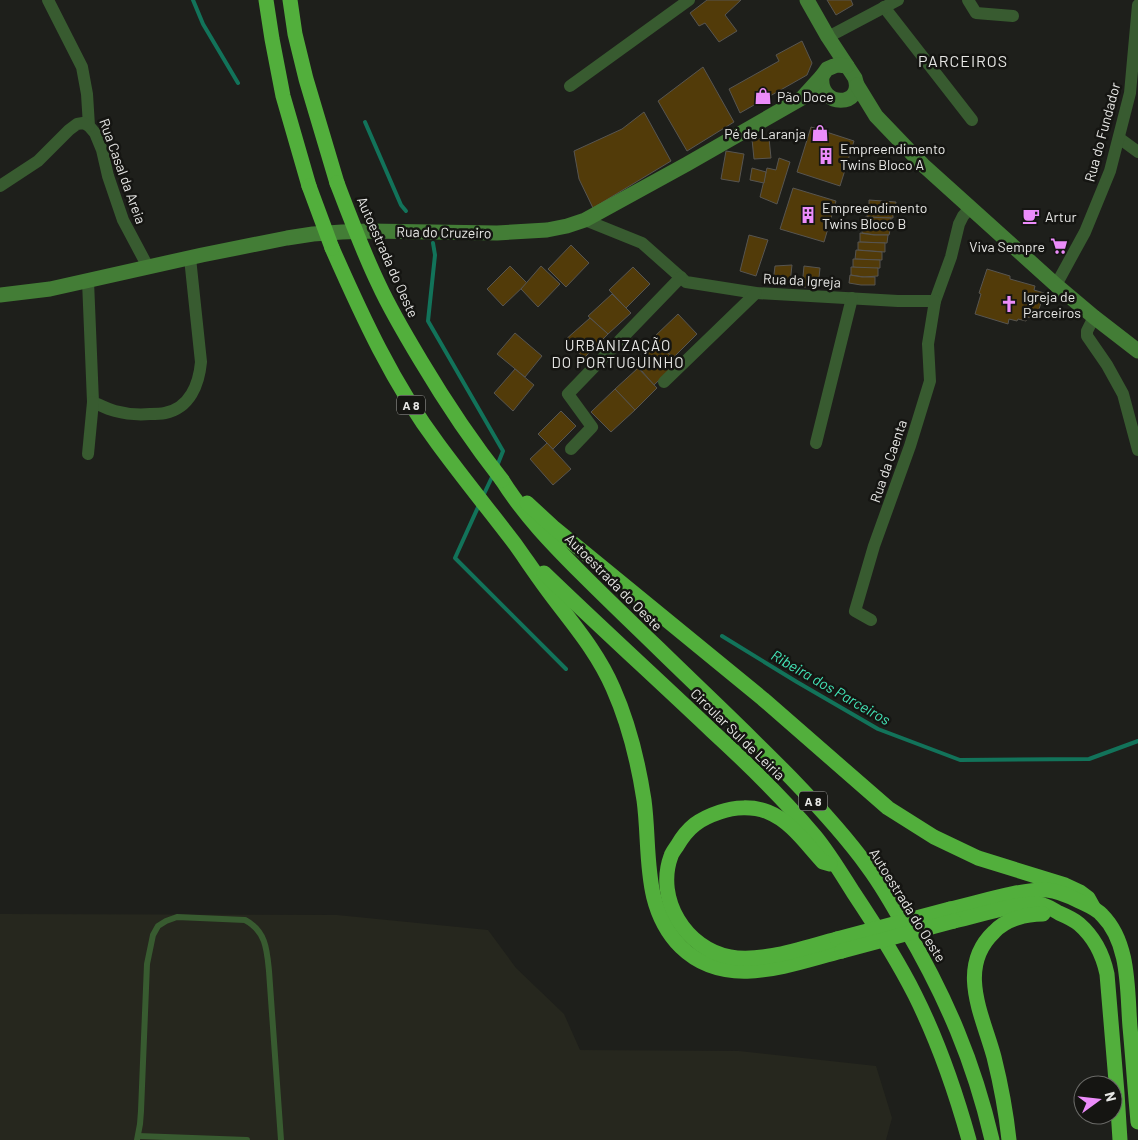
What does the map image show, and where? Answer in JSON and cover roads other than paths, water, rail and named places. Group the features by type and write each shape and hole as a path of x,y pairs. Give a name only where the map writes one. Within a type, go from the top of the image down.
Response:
{"highway":[{"name":"A 8","path":"266,0 283,96 309,186 352,295 375,341 414,409 436,442 516,546"},
{"name":"Autoestrada do Oeste","path":"290,0 295,34 306,80 337,183 361,245 400,325 448,405 512,495 542,524 608,600 762,749 830,820 869,868 918,949 952,1016 983,1100 992,1140"},
{"path":"542,524 763,699 888,808 934,837 978,858 1065,885 1080,892 1088,898 1093,908"},
{"name":"Circular Sul de Leiria","path":"516,546 758,775 816,837 871,918 915,995 948,1072 969,1140"},
{"path":"516,546 593,650 620,704 628,724 639,770 651,886 658,911 668,931 683,949 719,969 738,971 764,970 840,945 952,915 1006,896 1041,890 1056,891 1093,908 1102,915 1116,936 1124,962 1138,1122"},
{"path":"836,866 823,862 794,830 781,819 768,812 754,808 738,808 713,814 689,828 671,855 667,874 670,903 682,927 700,944 718,954 756,958 840,945"},
{"path":"952,915 1038,904 1048,906 1078,923 1086,931 1098,949 1105,965 1120,1140"},
{"path":"1009,1140 1003,1092 976,996 974,971 978,953 989,936 997,928 1024,916 1059,913"}],"street":[{"name":"Rua Casal da Areia","path":"48,0 82,67 87,94 89,126 95,133 102,150 122,220 148,267"},
{"path":"570,86 689,0"},
{"path":"807,0 828,37 856,78 857,85 876,116 922,165 1056,286 1138,351"},
{"path":"828,37 898,0"},
{"path":"968,0 976,13 1013,16"},
{"name":"Rua do Fundador","path":"1056,286 1085,232 1110,171 1130,93 1138,5"},
{"path":"884,7 972,120"},
{"path":"828,37 821,82 822,87 837,99 876,116"},
{"path":"824,72 834,66 847,66"},
{"name":"Rua do Cruzeiro","path":"0,295 50,289 190,258 313,234 369,231 497,234 547,230 568,226 585,220 802,98 824,72"},
{"path":"837,99 852,96 857,85"},
{"name":"Rua do Cruzeiro","path":"802,98 837,99"},
{"path":"0,186 38,161 77,124 83,123 89,126"},
{"path":"1119,138 1138,152"},
{"path":"936,301 951,257 958,224 970,208"},
{"name":"Rua da Igreja","path":"585,220 642,243 686,282 756,293 898,301 936,301"},
{"path":"93,402 114,411 135,415 166,413 179,408 190,398 200,376 201,362 190,258"},
{"path":"571,449 592,427 568,394 681,277"},
{"path":"88,281 93,402 88,454"},
{"path":"664,382 756,293"},
{"path":"816,444 852,298"},
{"name":"Rua da Caenta","path":"872,620 855,611 874,546 910,446 930,381 928,344 936,301"},
{"path":"1094,317 1087,331 1087,336 1107,365 1123,394 1138,450"}],"lane":[{"path":"246,1140 137,1138 141,1111 147,964 153,935 158,926 177,917 245,920 254,925 262,936 267,951 270,971 281,1140"}],"waterway":[{"name":"Ribeira dos Parceiros","path":"193,0 203,24 238,83"},
{"name":"Ribeira dos Parceiros","path":"365,122 401,205 406,211"},
{"name":"Ribeira dos Parceiros","path":"433,243 435,255 428,321 503,451 497,466"},
{"name":"Ribeira dos Parceiros","path":"483,496 493,475"},
{"name":"Ribeira dos Parceiros","path":"479,505 455,558 566,669"},
{"name":"Ribeira dos Parceiros","path":"722,636 878,729 960,760 1089,759 1138,741"}],"place":[{"name":"Pão Doce","path":"763,96"},
{"name":"Pé de Laranja","path":"820,133"},
{"name":"Empreendimento Twins Bloco A","path":"826,156"},
{"name":"Empreendimento Twins Bloco B","path":"808,215"},
{"name":"Artur","path":"1031,216"},
{"name":"Viva Sempre","path":"1059,246"},
{"name":"Igreja de Parceiros","path":"1009,304"}],"district":[{"name":"PARCEIROS","path":"963,60"},
{"name":"URBANIZAÇÃO DO PORTUGUINHO","path":"618,354"}]}
